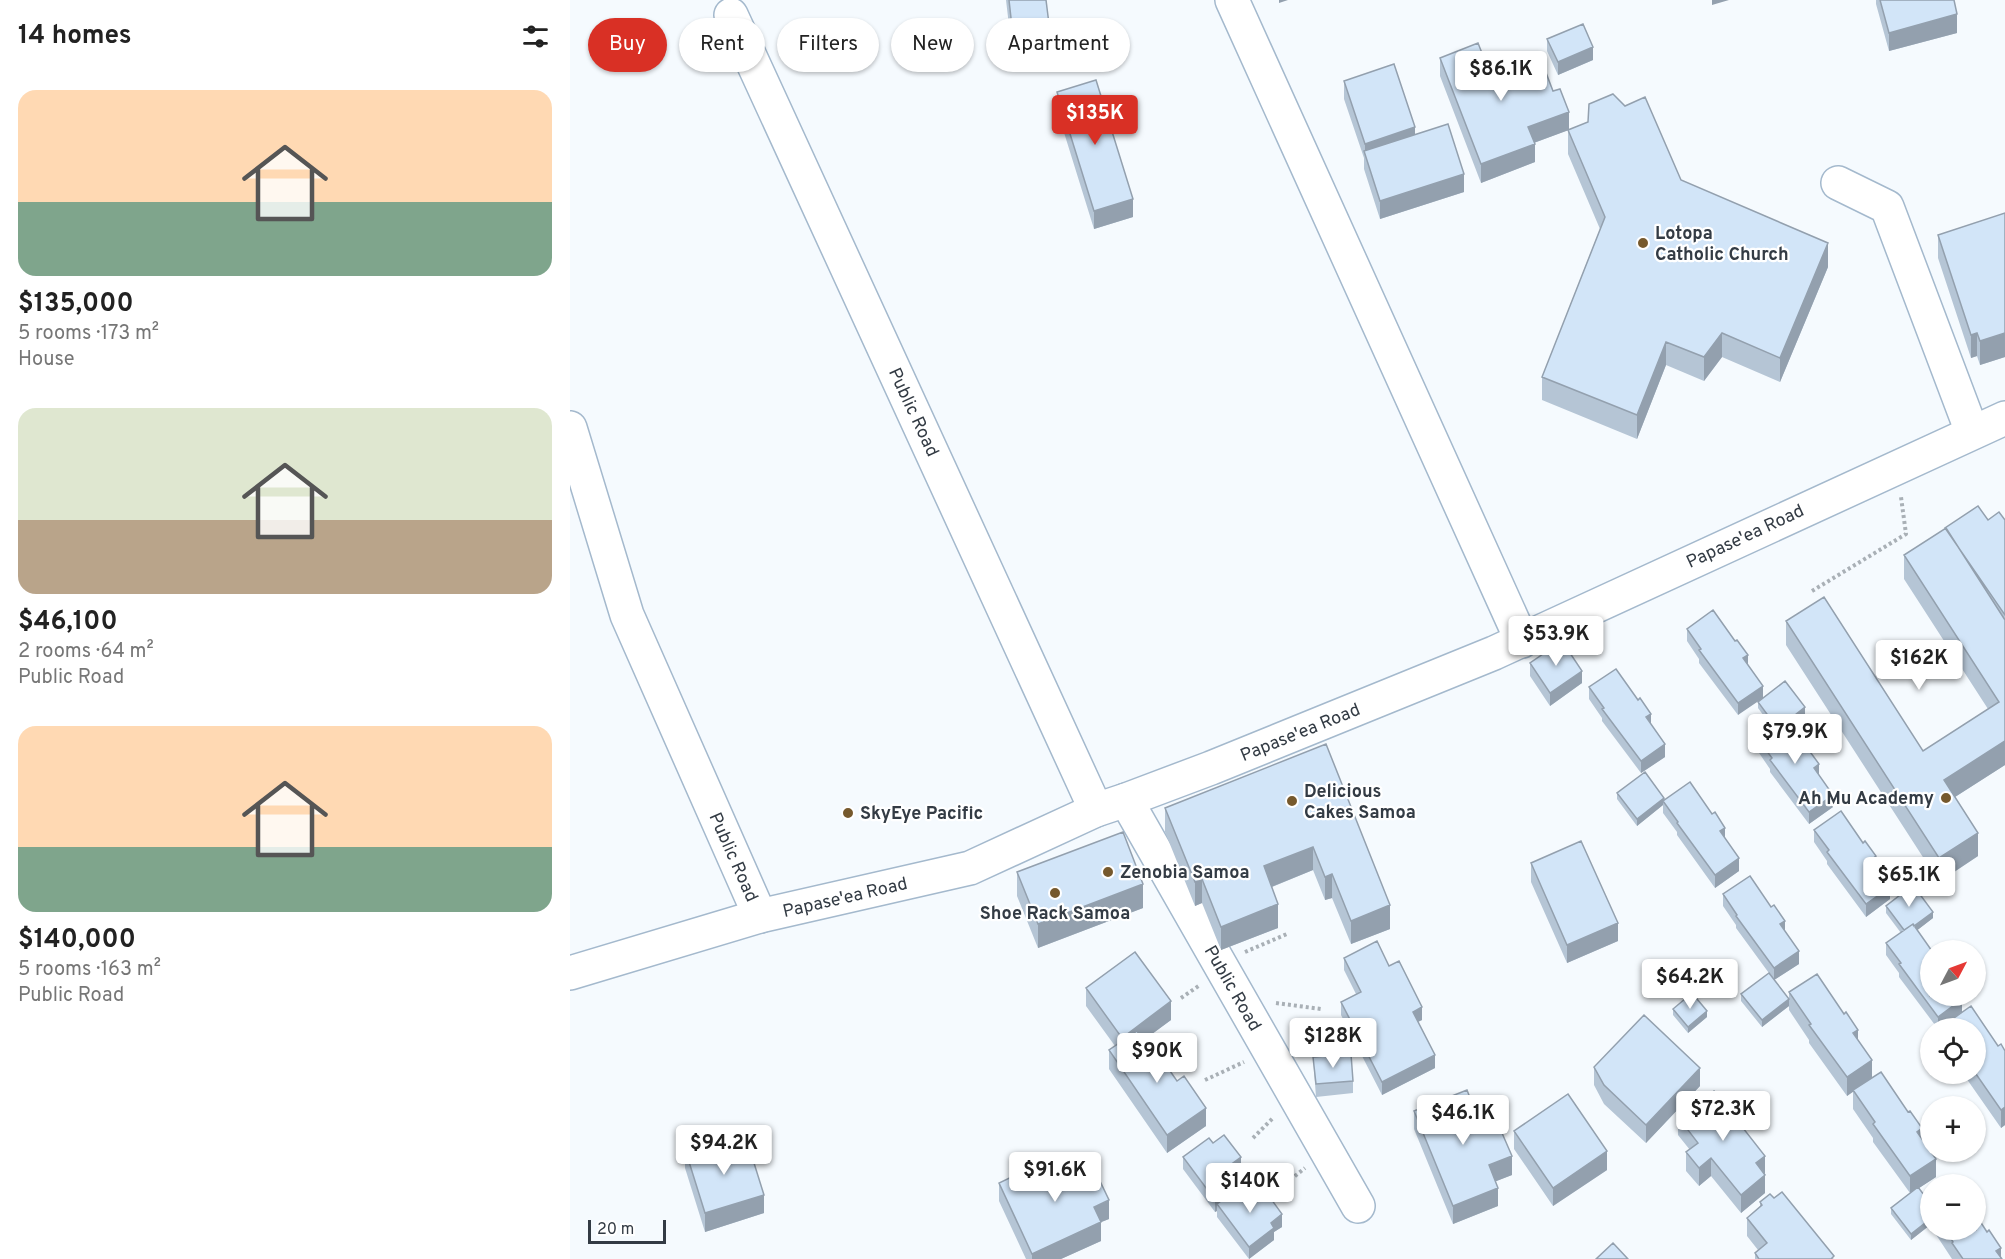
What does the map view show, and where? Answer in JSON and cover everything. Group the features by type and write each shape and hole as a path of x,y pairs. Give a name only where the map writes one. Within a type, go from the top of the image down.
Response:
{"street":[{"path":"1232,0 1522,641"},
{"name":"Public Road","path":"730,15 1111,805 1219,963 1359,1206"},
{"path":"1838,183 1887,207 1972,432"},
{"name":"Papase'ea Road","path":"570,973 760,916 970,868 1111,805 1211,768 1522,641 2005,418"},
{"name":"Public Road","path":"570,428 627,615 760,916"}],"path":[{"path":"1812,591 1906,534 1898,466"},
{"path":"1219,963 1287,934"},
{"path":"1240,999 1321,1009"},
{"path":"1205,1080 1269,1050"}],"building":[{"path":"1009,0 1046,0 1048,18 1011,18"},
{"path":"1880,0 1954,0 1957,14 1889,33"},
{"path":"1583,24 1593,47 1558,62 1547,39"},
{"path":"1478,43 1493,81 1523,70 1521,65 1540,57 1553,91 1560,89 1569,112 1528,127 1535,144 1481,164 1440,58"},
{"path":"1394,64 1415,127 1365,144 1344,81"},
{"path":"1096,80 1133,199 1094,211 1057,92"},
{"path":"1613,94 1625,106 1645,97 1681,180 1828,243 1780,358 1722,333 1704,357 1666,342 1637,415 1542,377 1605,217 1568,130 1588,122 1589,104"},
{"path":"1448,124 1464,174 1380,201 1364,151"},
{"path":"2005,213 2005,333 1980,341 1977,333 1971,335 1938,235"},
{"path":"1978,506 1988,520 1999,512 2005,520 2005,615 1945,528"},
{"path":"1946,528 2005,620 2005,741 1944,780 1978,833 1939,858 1786,621 1824,597 1923,751 1999,702 1904,555"},
{"path":"1713,610 1748,655 1743,658 1763,686 1738,703 1699,650 1701,649 1687,629"},
{"path":"1562,641 1582,671 1550,693 1530,663"},
{"path":"1616,669 1651,714 1646,717 1665,744 1641,761 1602,709 1604,708 1589,687"},
{"path":"1785,681 1805,707 1786,722 1784,719 1775,725 1758,702"},
{"path":"1784,719 1819,764 1814,768 1833,795 1809,812 1770,760 1772,758 1757,738"},
{"path":"1326,744 1390,905 1351,921 1332,874 1325,877 1313,847 1264,866 1278,904 1221,927 1202,879 1195,882 1165,808"},
{"path":"1645,772 1664,798 1637,819 1617,793"},
{"path":"1690,782 1712,814 1715,812 1725,828 1720,831 1739,858 1715,875 1663,801"},
{"path":"1841,811 1863,843 1865,841 1876,856 1871,860 1890,887 1866,904 1827,852 1829,850 1814,830"},
{"path":"1123,832 1143,884 1038,924 1017,872"},
{"path":"1581,841 1618,923 1567,945 1531,863"},
{"path":"1750,876 1771,907 1774,905 1785,921 1780,924 1799,951 1774,968 1723,894"},
{"path":"1913,885 1933,912 1914,926 1913,924 1904,930 1886,906"},
{"path":"1913,924 1924,940 1920,940 1920,993 1899,964 1901,963 1886,943"},
{"path":"1377,941 1389,966 1399,961 1422,1007 1413,1012 1435,1055 1382,1082 1341,1002 1361,992 1344,958"},
{"path":"1135,952 1171,1001 1122,1038 1086,988"},
{"path":"1769,973 1789,999 1762,1020 1741,994"},
{"path":"1817,974 1844,1014 1846,1012 1858,1030 1853,1033 1872,1060 1847,1077 1809,1025 1811,1024 1789,992"},
{"path":"1692,993 1707,1011 1688,1027 1673,1009"},
{"path":"1930,1006 1953,1006 1938,1017"},
{"path":"1971,1006 1979,1018 1954,1018"},
{"path":"1644,1015 1700,1068 1646,1125 1604,1085 1594,1067"},
{"path":"1986,1028 1998,1046 2001,1044 2005,1051 2005,1107 2001,1110 1983,1084 1986,1084"},
{"path":"1137,1031 1157,1060 1161,1058 1177,1081 1184,1076 1206,1108 1167,1135 1109,1050"},
{"path":"1351,1054 1353,1081 1316,1084 1313,1057"},
{"path":"1881,1072 1908,1112 1910,1111 1920,1125 1917,1132 1920,1136 1920,1162 1931,1162 1910,1176 1873,1124 1875,1122 1853,1090"},
{"path":"1467,1090 1477,1116 1492,1110 1512,1156 1489,1165 1498,1188 1453,1206 1414,1111"},
{"path":"1714,1091 1765,1156 1756,1163 1765,1175 1741,1195 1711,1158 1699,1168 1686,1152 1698,1143 1678,1117 1694,1105 1691,1101 1701,1093 1705,1098"},
{"path":"1568,1094 1607,1151 1553,1188 1514,1131"},
{"path":"1224,1135 1241,1157 1229,1166 1241,1181 1215,1200 1183,1157 1209,1138 1213,1143"},
{"path":"712,1141 717,1157 749,1147 764,1195 705,1213 685,1149"},
{"path":"1087,1154 1109,1200 1094,1207 1101,1222 1032,1254 999,1183 1024,1171 1028,1181"},
{"path":"1243,1185 1254,1200 1266,1192 1282,1214 1271,1223 1274,1228 1249,1247 1217,1204"},
{"path":"1918,1187 1920,1190 1920,1227 1911,1234 1891,1208"},
{"path":"1782,1192 1834,1256 1831,1259 1759,1259 1755,1253 1767,1243 1747,1218 1762,1205 1760,1202 1770,1194 1774,1198"},
{"path":"1986,1230 1989,1230 2001,1248 1996,1251 2002,1259 1963,1259 1952,1240 1986,1240"},
{"path":"1613,1243 1628,1259 1596,1259"}],"place":[{"name":"Lotopa Catholic Church","path":"1643,243"},
{"name":"Ah Mu Academy","path":"1946,798"},
{"name":"Delicious Cakes Samoa","path":"1292,801"},
{"name":"SkyEye Pacific","path":"848,813"},
{"name":"Zenobia Samoa","path":"1108,872"},
{"name":"Shoe Rack Samoa","path":"1055,893"}]}
